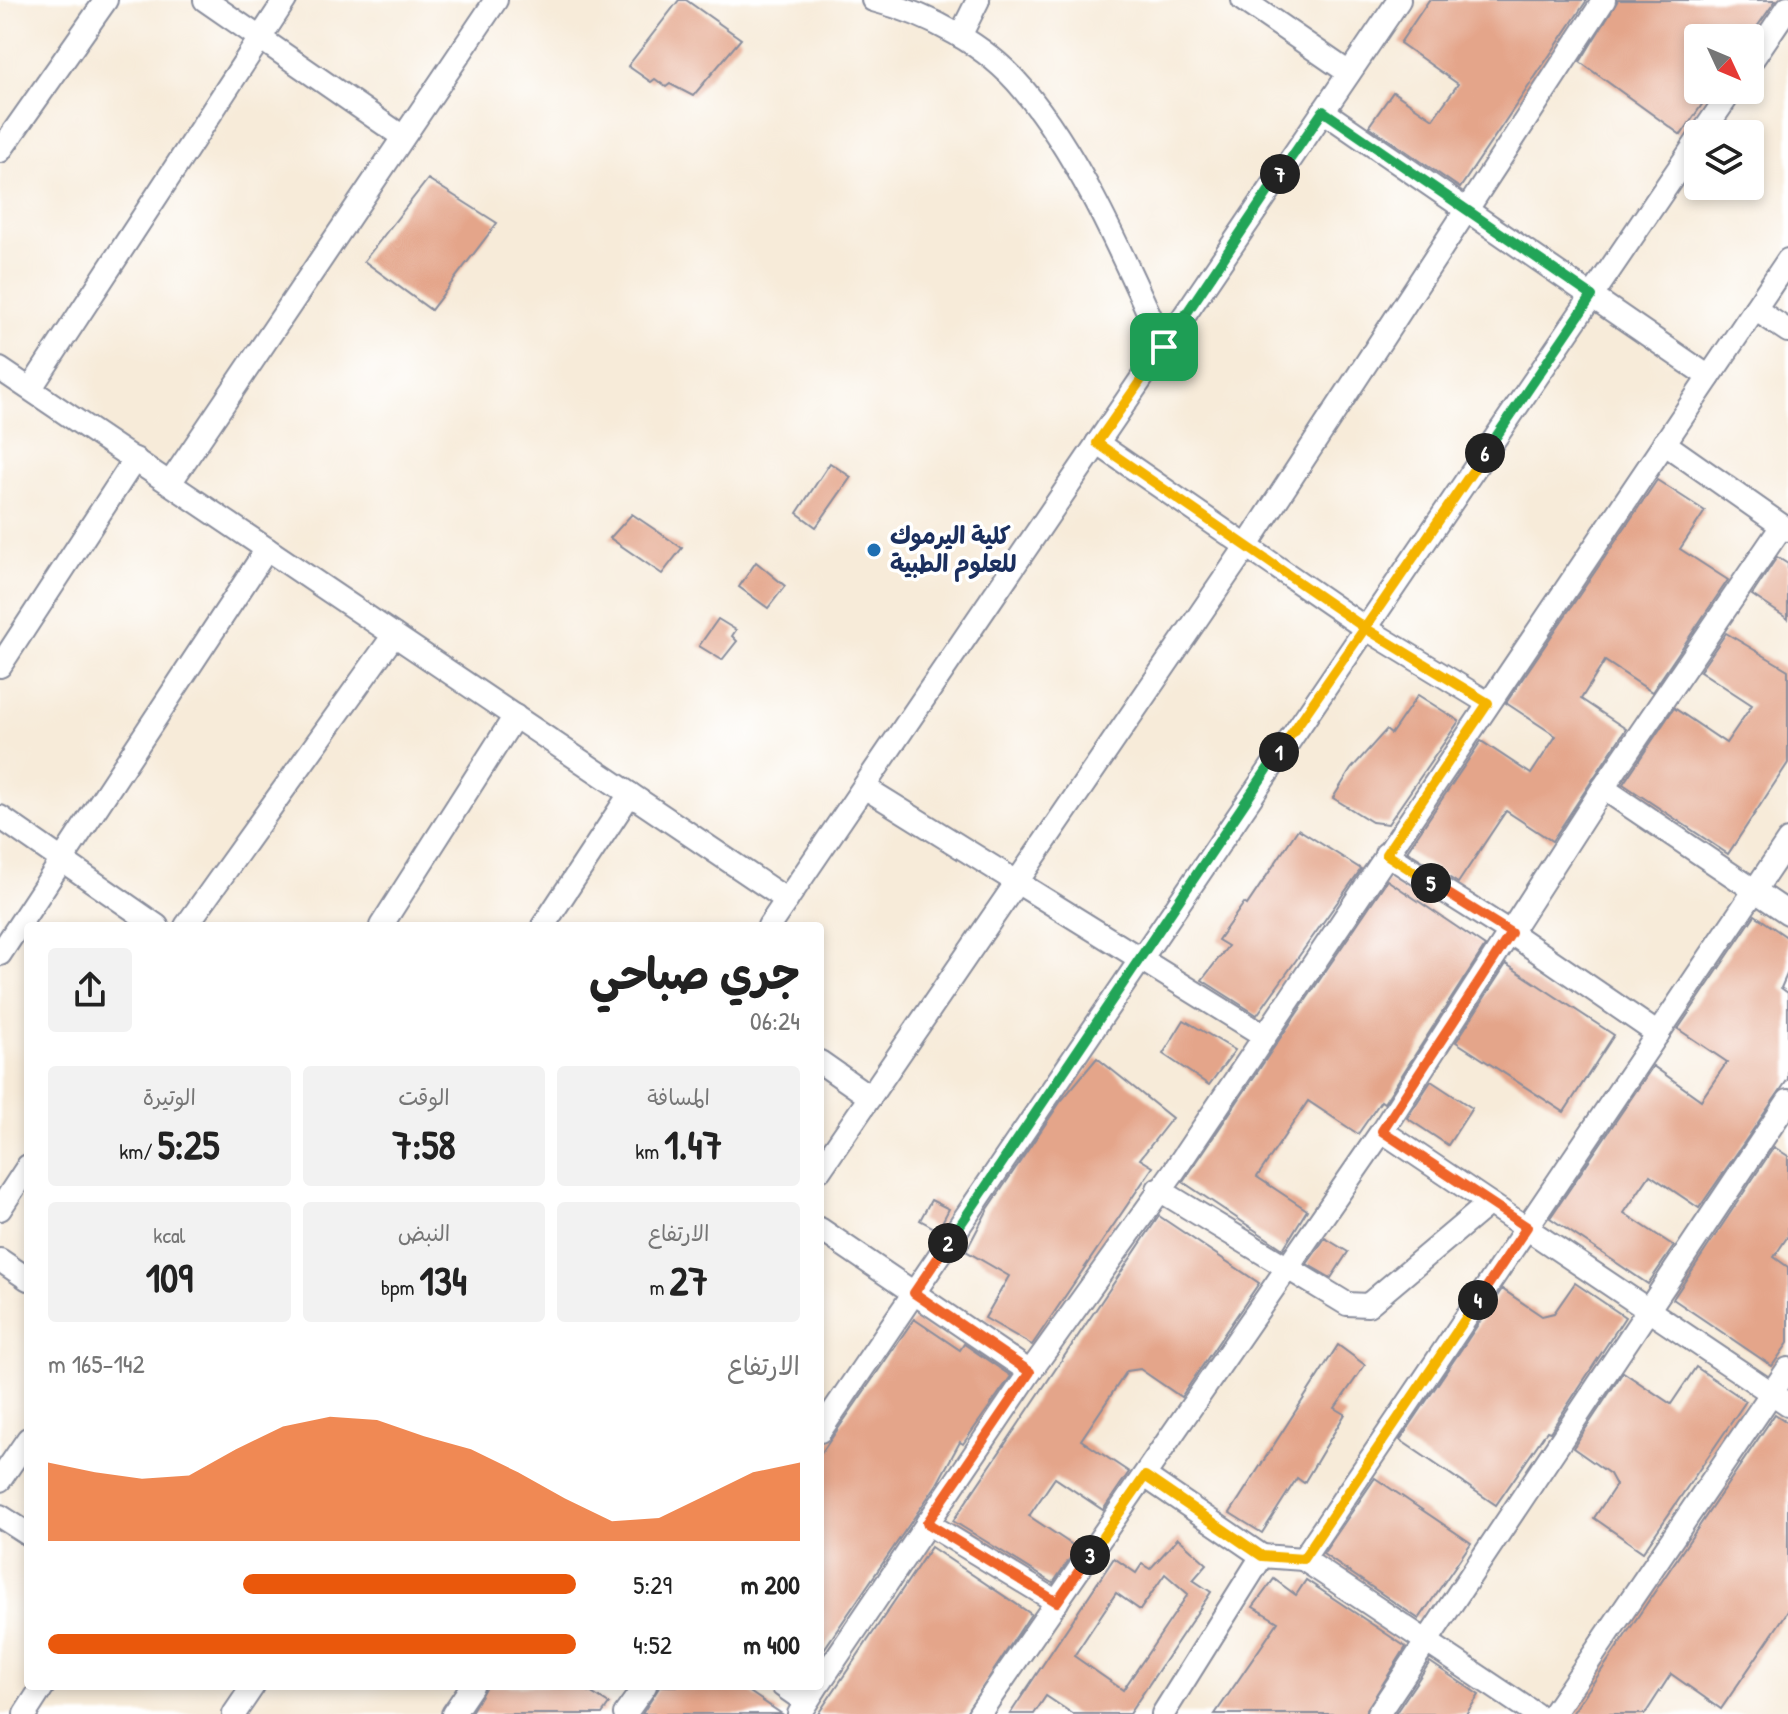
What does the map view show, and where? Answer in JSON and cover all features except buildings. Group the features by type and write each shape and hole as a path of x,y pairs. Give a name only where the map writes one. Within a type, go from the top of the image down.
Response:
{"street":[{"path":"0,151 106,0"},
{"path":"205,0 403,137"},
{"path":"31,388 285,0"},
{"path":"170,483 496,0"},
{"path":"873,0 896,6 960,36 993,60 1023,89 1055,136 1115,238 1164,347"},
{"path":"960,36 978,0"},
{"path":"1243,0 1349,73"},
{"path":"772,922 1399,0"},
{"path":"824,1164 1246,547 1604,0"},
{"path":"1764,42 1788,7"},
{"path":"1323,111 1467,207 1709,377"},
{"path":"824,1425 1684,161"},
{"path":"824,1677 1788,260"},
{"path":"1755,309 1788,331"},
{"path":"0,369 787,900"},
{"path":"1097,443 1365,628 1488,703"},
{"path":"979,1714 1382,1131 1603,788 1785,528 1664,443"},
{"path":"0,666 135,459"},
{"path":"0,954 267,549"},
{"path":"189,922 394,635"},
{"path":"384,922 515,716"},
{"path":"864,787 1263,1035"},
{"path":"1603,788 1788,913"},
{"path":"546,922 630,794"},
{"path":"0,817 151,922"},
{"path":"1303,1559 1788,841"},
{"path":"1386,854 1511,933 1658,1034"},
{"path":"824,1065 870,1097"},
{"path":"1378,1714 1787,1105"},
{"path":"1382,1131 1780,1398"},
{"path":"0,1209 24,1172"},
{"path":"1158,1189 1347,1304 1368,1305 1488,1204"},
{"path":"824,1232 1030,1372"},
{"path":"0,1260 24,1276"},
{"path":"1553,1714 1780,1398 1788,1369"},
{"path":"0,1480 24,1445"},
{"path":"1145,1476 1262,1556 1303,1559 1535,1714"},
{"path":"0,1516 24,1531"},
{"path":"927,1523 1057,1602"},
{"path":"1163,1714 1262,1556"},
{"path":"25,1714 40,1690"},
{"path":"234,1714 249,1690"},
{"path":"453,1714 469,1690"},
{"path":"625,1714 640,1690"}],"place":[{"name":"كلية اليرموك للعلوم الطبية","path":"874,550"}],"route":[{"path":"1164,347 1097,443 1365,628 914,1293 1030,1372 927,1523 1057,1602 1145,1476 1262,1556 1303,1559 1527,1227 1382,1131 1511,933 1386,854 1488,703 1365,628 1592,296 1467,207 1323,111 1164,347"}]}
